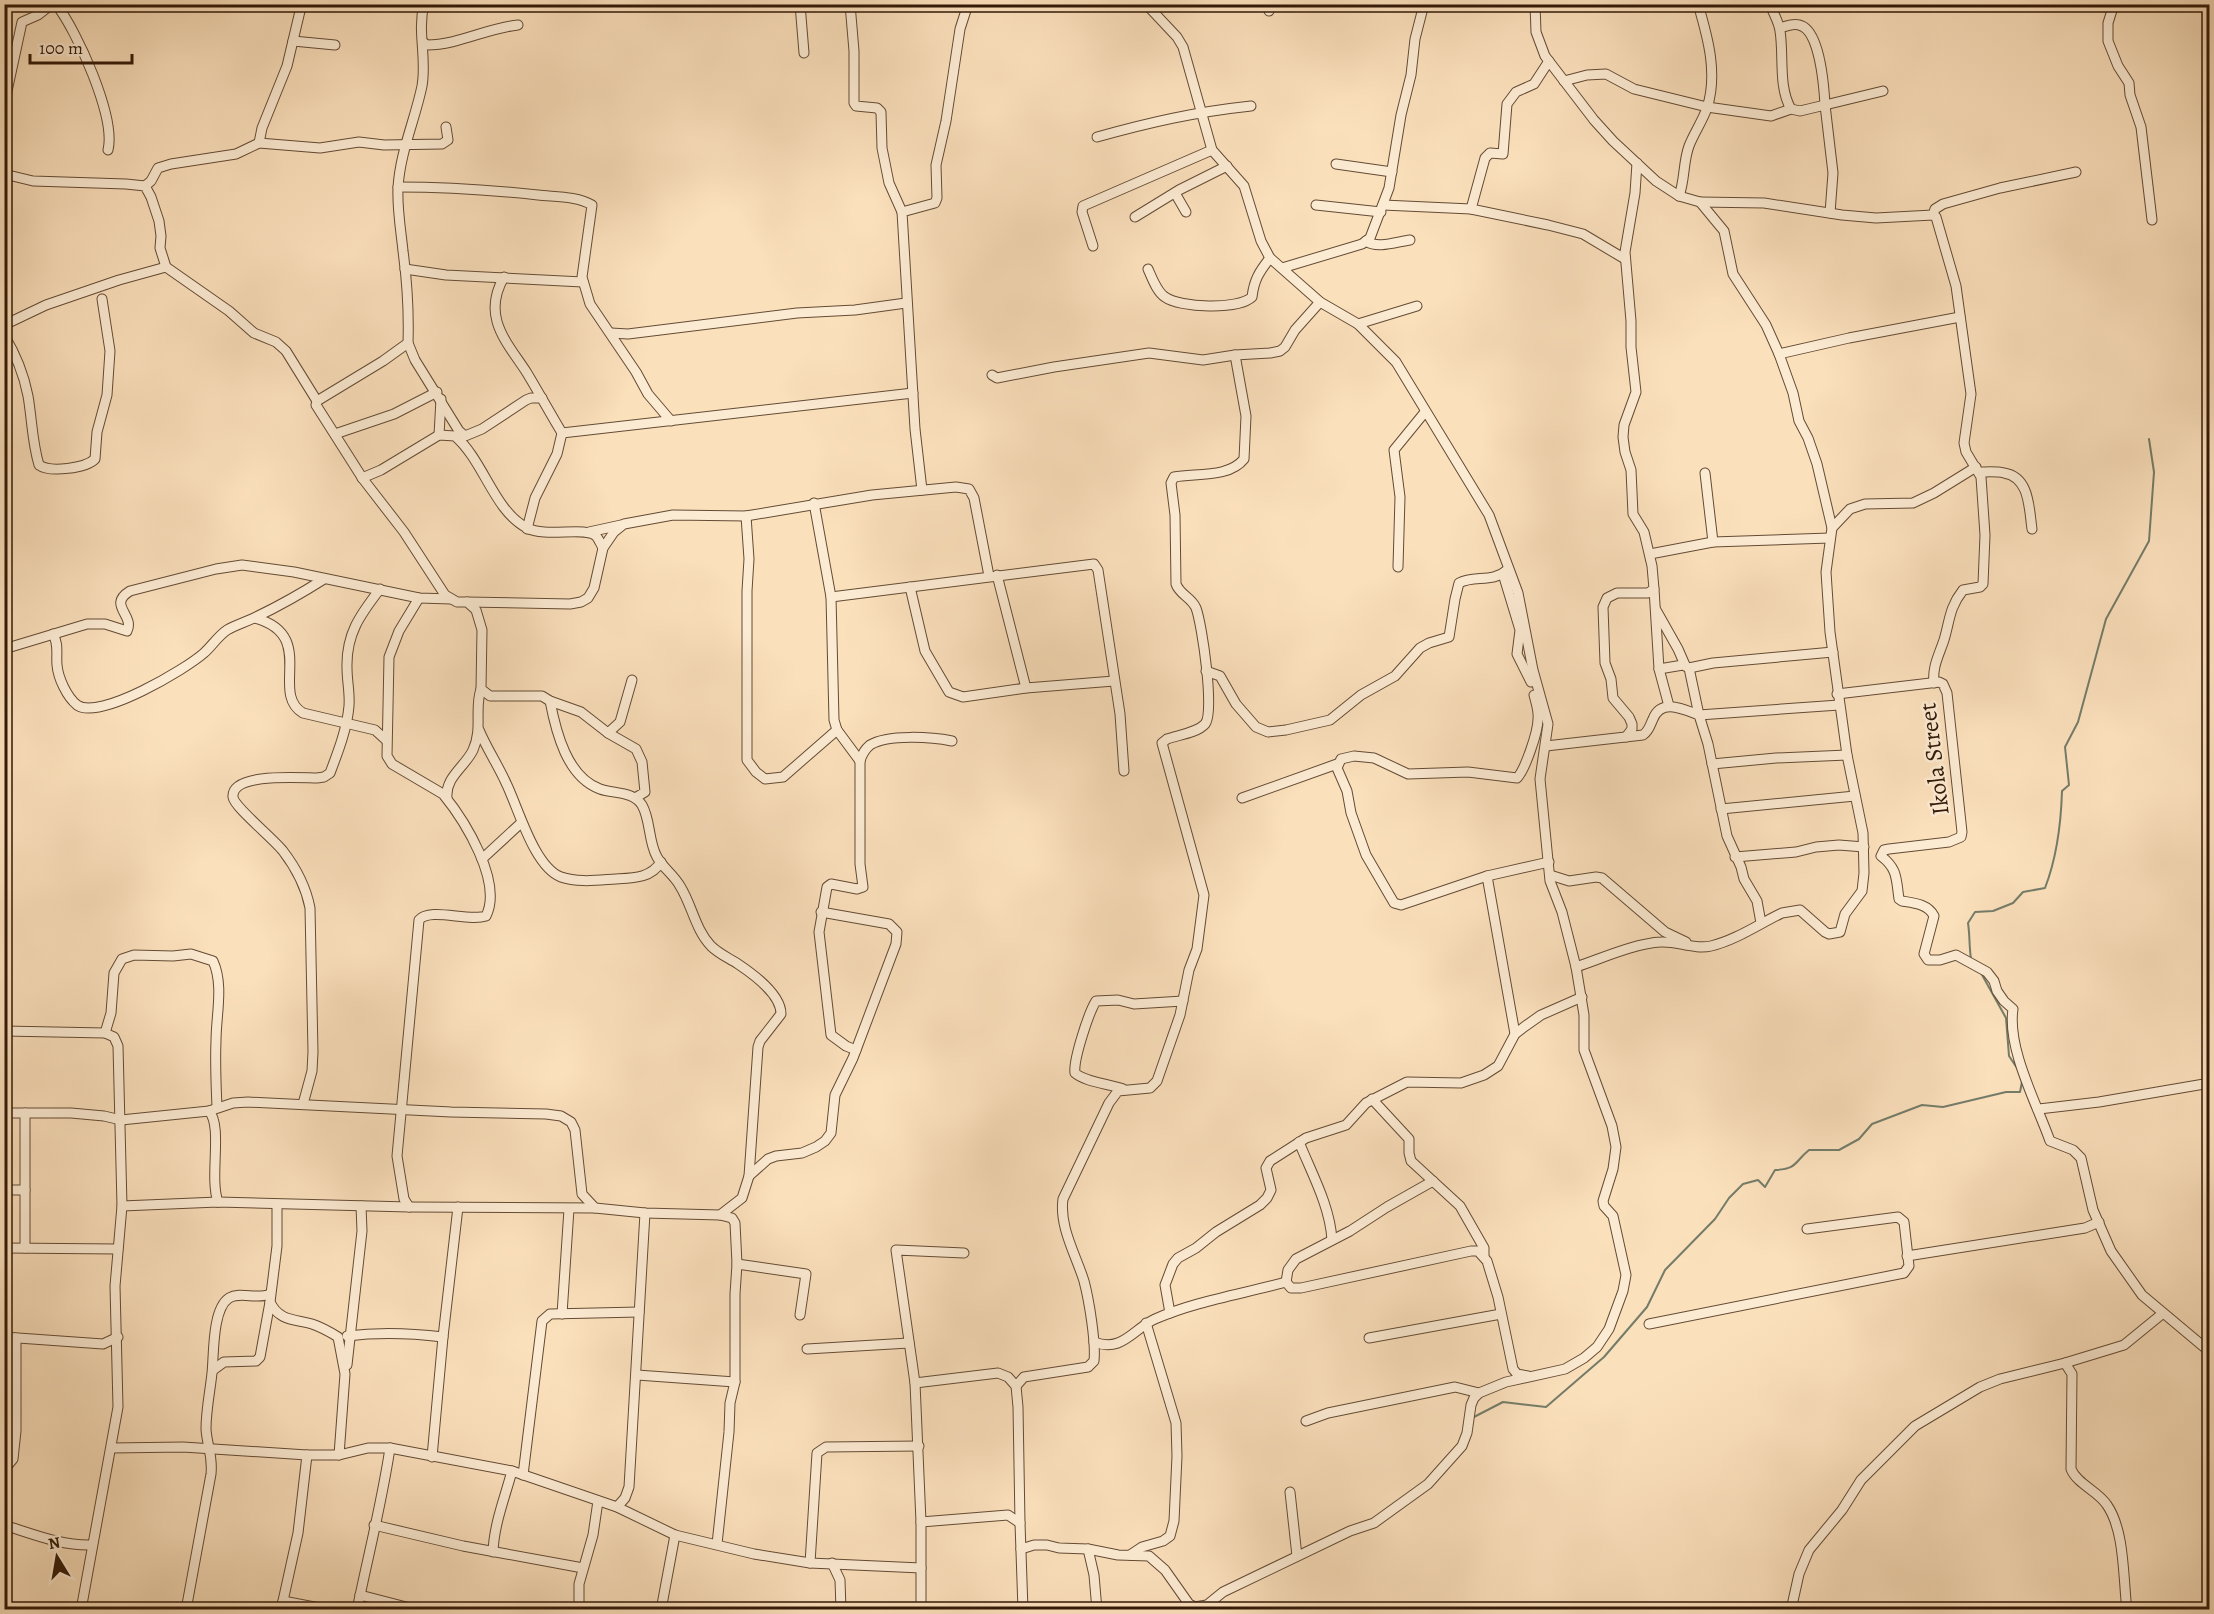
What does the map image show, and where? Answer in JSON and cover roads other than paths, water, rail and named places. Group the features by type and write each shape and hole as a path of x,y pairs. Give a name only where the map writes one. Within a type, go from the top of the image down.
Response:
{"street":[{"path":"4,105 22,22 54,4 69,25 89,64 108,131 110,144 108,150"},
{"path":"259,143 262,128 287,66 300,11 305,4"},
{"path":"353,4 365,6"},
{"path":"424,4 420,20 423,42 422,85 405,144 398,187 408,343 415,360 459,431 465,436 482,429 526,400 542,398"},
{"path":"800,4 804,53"},
{"path":"850,4 854,51 854,103 856,106 878,108 881,112 882,148 889,183 902,212 906,303 922,490"},
{"path":"902,212 925,207 935,202 937,198 936,162 946,121 960,29 968,4"},
{"path":"1146,4 1183,47 1212,150 1244,186 1261,241 1270,258 1320,302 1358,324 1396,362 1489,516 1506,571 1520,630 1517,654 1532,683 1538,712 1536,731 1519,777 1514,779 1468,772 1408,774 1383,761 1354,756 1242,798"},
{"path":"1282,268 1362,244 1370,238 1382,208 1392,172 1401,115 1411,75 1414,39 1424,4"},
{"path":"1535,4 1536,32 1549,61 1613,141 1651,177 1679,196 1700,202 1764,203 1876,218 1933,215"},
{"path":"1679,196 1684,183 1689,146 1707,107 1713,71 1704,22 1698,4"},
{"path":"1770,4 1780,28 1783,78 1791,109"},
{"path":"2114,4 2108,23 2108,41 2118,66 2129,83 2130,96 2139,120 2152,220"},
{"path":"423,42 427,45 442,45 503,26 518,25"},
{"path":"1780,28 1800,25 1807,28 1813,37 1823,75 1833,173 1830,213"},
{"path":"293,41 335,45"},
{"path":"1471,209 1485,158 1490,153 1503,154 1508,104 1511,98 1516,92 1534,84 1549,61"},
{"path":"1564,81 1587,75 1605,74 1634,89 1707,107 1771,116 1791,109 1800,111 1883,91"},
{"path":"1097,137 1164,118 1251,106"},
{"path":"4,174 33,181 145,186 151,181 158,168 236,154 259,143 320,148 359,142 384,145 446,143 448,136 446,127"},
{"path":"1094,246 1082,212 1083,206 1212,150"},
{"path":"1636,163 1635,194 1625,259 1636,392 1624,425 1623,437 1632,478 1633,514 1644,532 1650,554 1659,669 1669,706"},
{"path":"1336,164 1392,172"},
{"path":"1135,217 1227,166"},
{"path":"1934,682 1936,659 1944,638 1949,613 1963,590 1983,584 1984,535 1978,469 1966,453 1964,442 1971,394 1956,286 1940,228 1933,215 1935,209 1943,204 2000,188 2076,172"},
{"path":"1635,194 1651,177"},
{"path":"145,186 159,221 160,248 166,267 229,311 254,333 276,342 286,351 316,400 316,405 362,478 404,532 445,595 453,600"},
{"path":"398,187 465,188 564,198 592,205 582,277 590,304 611,333 648,394 671,421"},
{"path":"1175,193 1186,212"},
{"path":"1576,967 1650,944 1672,942 1702,948 1721,943 1788,911 1800,910 1829,934 1840,932 1845,914 1862,891 1863,833 1837,694 1826,572 1831,533 1817,464 1799,421 1793,393 1779,354 1766,325 1732,274 1724,231 1700,202"},
{"path":"1316,206 1471,209 1572,231 1592,239 1625,259"},
{"path":"1366,241 1377,245 1410,240"},
{"path":"1148,269 1166,299 1184,304 1221,305 1248,301 1252,297 1253,283 1258,272 1270,258"},
{"path":"4,325 67,298 166,267"},
{"path":"405,269 446,275 583,282"},
{"path":"504,277 497,291 495,316 504,341 542,398 561,434 557,454 535,498 527,529"},
{"path":"4,335 13,349 28,396 33,440 39,465 49,469 89,465 95,459 97,432 106,395 110,360 108,329 102,299"},
{"path":"992,375 998,378 1149,353 1203,360 1280,351 1320,302"},
{"path":"611,333 628,334 796,313 855,310 906,303"},
{"path":"1358,324 1417,306"},
{"path":"1779,354 1959,317"},
{"path":"316,400 390,357 408,343"},
{"path":"1183,1001 1134,1004 1118,1000 1096,1001 1076,1058 1075,1073 1083,1078 1123,1089 1150,1088 1155,1084 1180,1015 1183,1001 1189,970 1197,949 1204,895 1162,743 1167,739 1202,727 1207,722 1210,708 1201,625 1192,602 1180,592 1176,584 1175,515 1171,483 1174,477 1220,472 1236,466 1244,459 1246,416 1235,355"},
{"path":"561,434 913,393"},
{"path":"335,434 439,396"},
{"path":"439,396 439,435"},
{"path":"1398,567 1400,496 1394,450 1425,412"},
{"path":"362,478 381,470 439,435 455,436 463,442 478,462 498,498 512,515 527,529 545,533 590,532 673,516 746,516 814,503 922,490 956,487 969,489 974,498 993,575 1026,688"},
{"path":"1650,554 1713,542 1831,533 1850,509 1865,504 1913,503 1978,469 2006,473 2021,483 2027,494 2032,529"},
{"path":"1705,473 1713,542"},
{"path":"814,503 831,597 833,704 837,730 860,761"},
{"path":"746,516 749,559 747,760 765,779 783,777 837,730"},
{"path":"4,649 87,624 98,623 127,631 129,622 121,606 123,595 137,588 242,565 419,598 467,602 570,604 581,602 588,598 594,588 603,548 614,532 624,524"},
{"path":"590,532 603,548"},
{"path":"831,597 1094,564 1098,570 1120,714 1124,771"},
{"path":"1206,670 1220,676 1236,704 1261,730 1268,732 1286,730 1330,720 1361,695 1395,676 1420,648 1449,637 1459,583 1466,580 1495,577 1506,571"},
{"path":"1021,1550 1034,1545 1047,1545 1059,1548 1088,1549 1105,1554 1149,1556 1158,1562 1186,1601 1195,1607 1207,1605 1223,1592 1350,1531 1374,1523 1428,1484 1461,1446 1467,1433 1471,1405 1479,1393 1506,1382 1565,1369 1597,1347 1609,1329 1623,1291 1626,1275 1613,1215 1604,1206 1603,1201 1613,1169 1616,1146 1612,1126 1584,1050 1582,997 1576,967 1550,875 1540,779 1548,724 1533,670 1518,593 1506,571"},
{"path":"53,634 57,645 56,662 60,678 77,705 88,709 103,707 139,692 197,658 224,632 255,618 324,579"},
{"path":"910,587 925,651 949,692 963,697 1026,688 1114,681"},
{"path":"303,1104 312,1071 313,1052 310,908 307,894 291,861 260,826 238,808 233,798 234,790 253,780 324,777 330,773 346,723 349,705 347,669 350,636 358,619 380,589"},
{"path":"1626,737 1632,729 1632,724 1613,698 1611,679 1605,663 1603,607 1607,598 1617,593 1648,593 1654,589"},
{"path":"409,1207 404,1199 397,1156 419,920 422,916 429,914 471,919 486,916 489,909 490,883 482,860 447,798 392,764 387,756 388,657 396,637 419,598"},
{"path":"447,798 447,785 472,751 479,730 480,618 476,610 467,602"},
{"path":"1655,608 1687,667 1712,764 1727,836 1744,879 1757,901 1761,923"},
{"path":"255,618 274,626 289,648 291,656 289,698 295,709 303,713 375,730 386,740"},
{"path":"1659,669 1833,652"},
{"path":"608,733 620,722 633,680"},
{"name":"Ikola Street","path":"1837,694 1934,682 1943,684 1947,693 1961,837 1949,842 1884,850 1881,856 1892,865 1902,901 1923,905 1934,916 1924,954 1928,960 1940,960 1956,955 1987,972 1994,981 1997,991 2013,1010 2011,1021 2018,1054 2050,1141 2073,1150 2082,1158 2093,1210 2117,1261 2142,1295 2210,1352"},
{"path":"481,689 490,696 542,696 550,702 581,712 608,733 636,749 640,755 646,787 645,792 635,798"},
{"path":"550,702 558,735 572,766 591,784 635,798 645,812 657,857 681,886 693,915 711,946 750,972 780,1002 781,1014 758,1047 749,1176 742,1198 720,1215"},
{"path":"1546,746 1646,734 1657,711 1669,706 1699,714 1839,705"},
{"path":"375,730 386,721"},
{"path":"479,730 507,785 527,836 553,872 561,877 598,880 636,878 650,874 661,862"},
{"path":"856,1050 834,1039 829,1030 819,932 827,887 831,884 857,889 863,887 860,864 860,761 863,751 872,744 882,741 932,737 952,741"},
{"path":"1712,764 1847,755"},
{"path":"1337,764 1347,791 1354,824 1366,855 1394,903 1401,904 1486,876 1549,862"},
{"path":"1721,809 1855,796"},
{"path":"482,860 521,823"},
{"path":"1735,856 1796,852 1839,845 1864,847"},
{"path":"1550,875 1569,881 1602,878 1665,932 1693,946"},
{"path":"1486,876 1515,1034"},
{"path":"749,1176 768,1159 802,1153 825,1141 831,1133 834,1095 856,1050 896,944 897,932 889,924 821,912"},
{"path":"105,1033 111,1012 114,973 122,959 134,955 191,954 213,961 218,984 213,1109 216,1125 213,1164 214,1192 218,1202"},
{"path":"1170,1313 1165,1285 1173,1264 1178,1258 1196,1248 1216,1232 1264,1202 1270,1194 1271,1187 1267,1165 1299,1142 1324,1131 1346,1125 1366,1103 1407,1082 1461,1083 1474,1080 1498,1066 1515,1034 1541,1015 1582,997"},
{"path":"4,1031 105,1033 114,1037 118,1046 122,1206 116,1286 118,1407 81,1610"},
{"path":"2039,1109 2099,1102 2210,1083"},
{"path":"1016,1386 1024,1377 1092,1365 1095,1354 1094,1342 1084,1283 1066,1230 1062,1208 1065,1194 1091,1145 1109,1103 1118,1091 1123,1089"},
{"path":"1372,1099 1407,1136 1410,1142 1411,1161 1460,1206 1484,1248 1484,1257 1498,1297 1513,1369 1517,1374 1530,1377"},
{"path":"4,1113 71,1113 121,1120 213,1109 233,1103 248,1102 561,1116 571,1122 575,1130 582,1194 596,1208"},
{"path":"25,1113 25,1248"},
{"path":"1299,1142 1327,1207 1332,1240"},
{"path":"1433,1181 1296,1259 1288,1270 1286,1282 1291,1288 1300,1288 1341,1281 1465,1251 1478,1251 1484,1257"},
{"path":"4,1190 25,1190"},
{"path":"562,1314 571,1209 582,1194"},
{"path":"122,1206 218,1202 277,1205 596,1208 645,1213 720,1215 734,1221 737,1264 735,1382 730,1402 717,1544"},
{"path":"213,1370 219,1363 256,1361 260,1357 277,1246 277,1205"},
{"path":"339,1455 345,1374 362,1231 361,1206"},
{"path":"432,1456 458,1207"},
{"path":"617,1507 625,1498 629,1487 645,1213"},
{"path":"1649,1324 1904,1273 1910,1266 1904,1222 1898,1217 1807,1229"},
{"path":"1907,1256 2085,1228 2099,1222"},
{"path":"4,1248 118,1249"},
{"path":"921,1610 919,1446 915,1383 896,1250 964,1253"},
{"path":"737,1264 806,1274 800,1314"},
{"path":"1094,1342 1104,1346 1116,1344 1134,1335 1146,1323 1170,1313 1286,1282"},
{"path":"186,1610 211,1474 211,1449 206,1429 217,1324 226,1301 235,1296 270,1298"},
{"path":"270,1298 274,1310 281,1317 313,1324 338,1336 405,1332 443,1337"},
{"path":"523,1474 542,1321 550,1314 639,1312"},
{"path":"1370,1338 1501,1314"},
{"path":"1791,1610 1799,1575 1809,1550 1842,1510 1861,1480 1915,1426 1980,1387 2000,1379 2066,1363 2124,1345 2162,1314"},
{"path":"1128,1556 1142,1547 1163,1541 1170,1536 1174,1521 1176,1423 1146,1323"},
{"path":"338,1336 345,1374"},
{"path":"4,1337 103,1344 118,1337"},
{"path":"4,1470 13,1459 16,1431 16,1338"},
{"path":"807,1349 909,1342"},
{"path":"103,1344 118,1356"},
{"path":"2066,1363 2072,1374 2071,1469 2075,1477 2107,1504 2113,1516 2122,1552 2127,1610"},
{"path":"915,1383 998,1373 1008,1377 1016,1386 1020,1428 1023,1610"},
{"path":"637,1375 735,1382"},
{"path":"1306,1421 1328,1413 1455,1387 1479,1393"},
{"path":"810,1563 817,1453 826,1447 919,1446"},
{"path":"112,1448 211,1449 307,1455 339,1455 368,1448 390,1448 523,1474 617,1507 675,1535 754,1554 810,1563 921,1568"},
{"path":"357,1610 374,1525 384,1489 390,1448"},
{"path":"307,1455 298,1533 282,1605 330,1610"},
{"path":"493,1551 495,1528 512,1471"},
{"path":"1290,1491 1297,1556"},
{"path":"579,1610 579,1584 593,1536 598,1501"},
{"path":"921,1522 1008,1515 1020,1507"},
{"path":"1008,1515 1020,1523"},
{"path":"4,1524 54,1541 92,1545"},
{"path":"374,1525 463,1546 583,1568"},
{"path":"661,1610 675,1535"},
{"path":"1088,1549 1094,1575 1097,1610"},
{"path":"832,1563 840,1580 842,1610"},
{"path":"360,1595 418,1610"}],"waterway":[{"path":"1971,959 1968,923 1975,912 1993,911 2013,903 2023,892 2045,888 2058,840 2062,791 2069,785 2065,747 2078,722 2106,619 2149,541 2154,472 2149,439"},
{"path":"1981,973 2006,1018 2009,1056 2019,1071"},
{"path":"1472,1418 1503,1402 1546,1407 1604,1357 1647,1307 1665,1270 1715,1219 1729,1198 1743,1184 1758,1180 1765,1187 1775,1170 1792,1166 1809,1150 1839,1150 1859,1139 1872,1124 1922,1105 1943,1107 2006,1092 2020,1092 2022,1082"}]}
